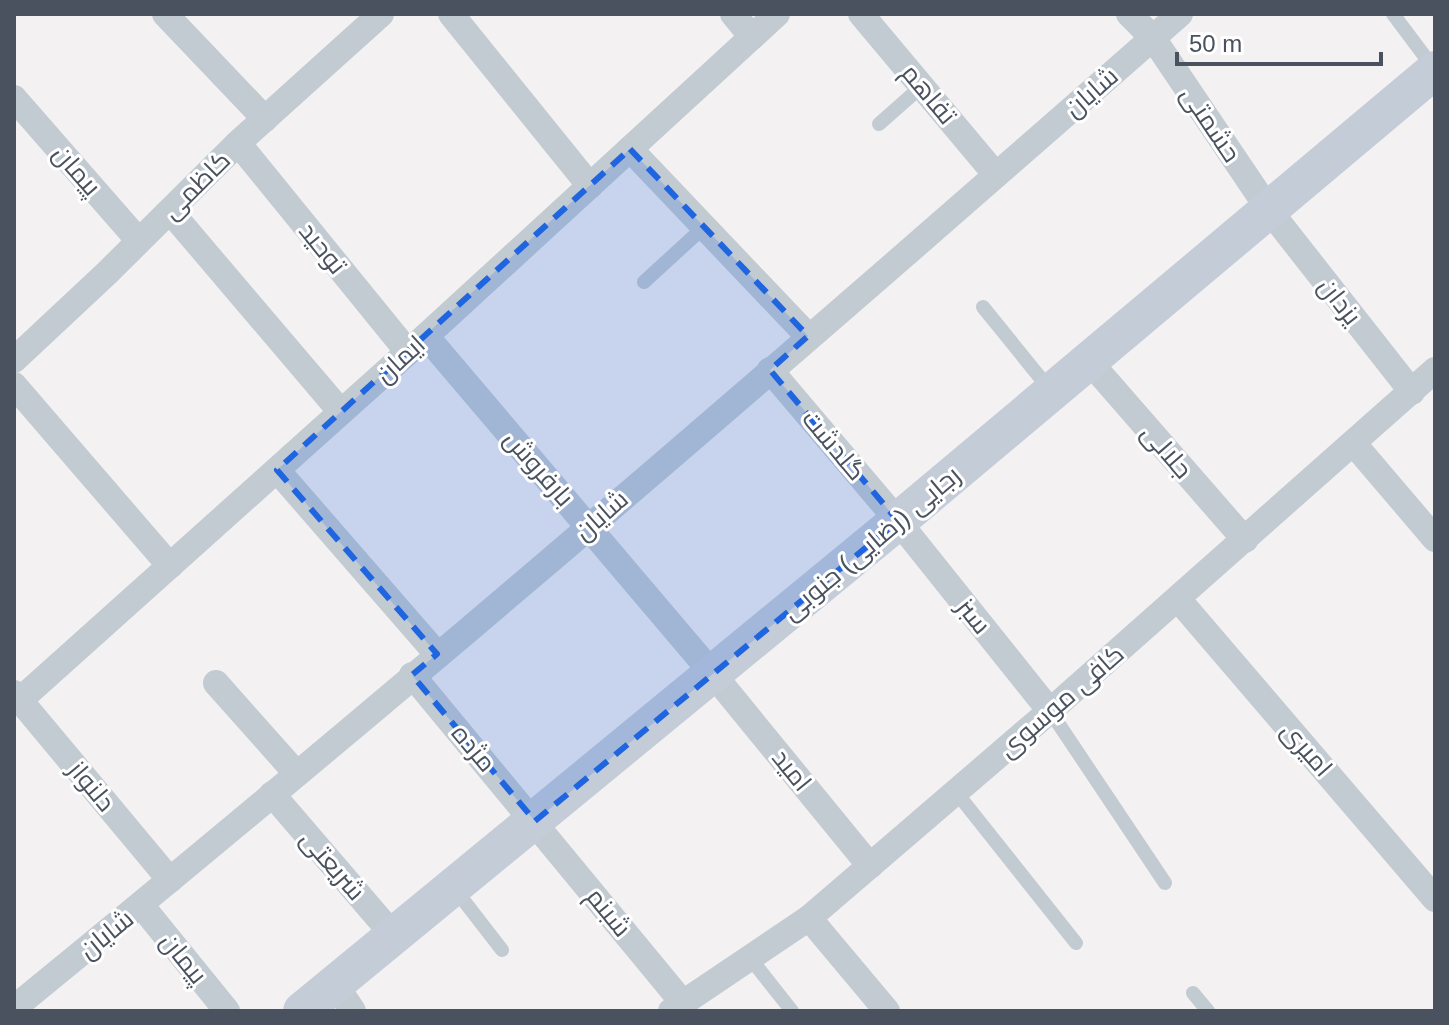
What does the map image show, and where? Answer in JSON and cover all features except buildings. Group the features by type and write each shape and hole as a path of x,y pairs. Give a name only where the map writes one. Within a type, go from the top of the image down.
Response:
{"street":[{"path":"165,14 265,119"},
{"name":"کاظمی","path":"14,360 238,143 381,14"},
{"path":"451,14 590,186"},
{"path":"733,14 752,37"},
{"name":"ایمان","path":"17,696 277,470 777,14"},
{"name":"تفاهم","path":"861,14 996,175"},
{"name":"حشمتی","path":"1129,14 1153,38 1269,210"},
{"name":"شایان","path":"14,1008 141,905 589,526 1180,14"},
{"name":"رجایی (رضایی) جنوبی","path":"302,1011 344,998 394,936 898,521 1435,70"},
{"name":"پیمان","path":"14,98 139,241"},
{"name":"توحید","path":"238,143 417,344"},
{"path":"630,149 808,336"},
{"name":"یزدان","path":"1269,210 1412,392"},
{"path":"170,211 341,412"},
{"name":"بارفروش","path":"417,344 589,526 713,674"},
{"name":"جلالی","path":"1089,361 1245,540"},
{"name":"گلدشت","path":"770,370 898,521"},
{"name":"کافی موسوی","path":"677,1007 809,918 1178,599 1435,370"},
{"path":"14,385 170,566"},
{"path":"1354,444 1435,539"},
{"path":"277,470 437,654"},
{"name":"سبز","path":"898,521 1050,711"},
{"name":"امیری","path":"1178,599 1435,899"},
{"name":"امید","path":"713,674 870,866"},
{"name":"مژده","path":"412,675 535,821"},
{"path":"216,683 296,773"},
{"name":"دلنواز","path":"17,696 170,880"},
{"name":"شریعتی","path":"272,794 394,936"},
{"name":"شبنم","path":"535,821 677,1007"},
{"name":"پیمان","path":"141,905 227,1011"},
{"path":"809,918 887,1011"}],"lane":[{"path":"1393,14 1435,70"},
{"path":"879,124 922,86"},
{"path":"644,282 704,227"},
{"path":"983,307 1051,392"},
{"path":"1050,711 1165,883"},
{"path":"956,792 1076,943"},
{"path":"454,888 502,950"},
{"path":"750,958 792,1011"},
{"path":"1193,993 1208,1011"}],"highlighted area":[{"path":"630,149 808,336 770,370 898,521 535,821 412,675 437,654 277,470"}]}
